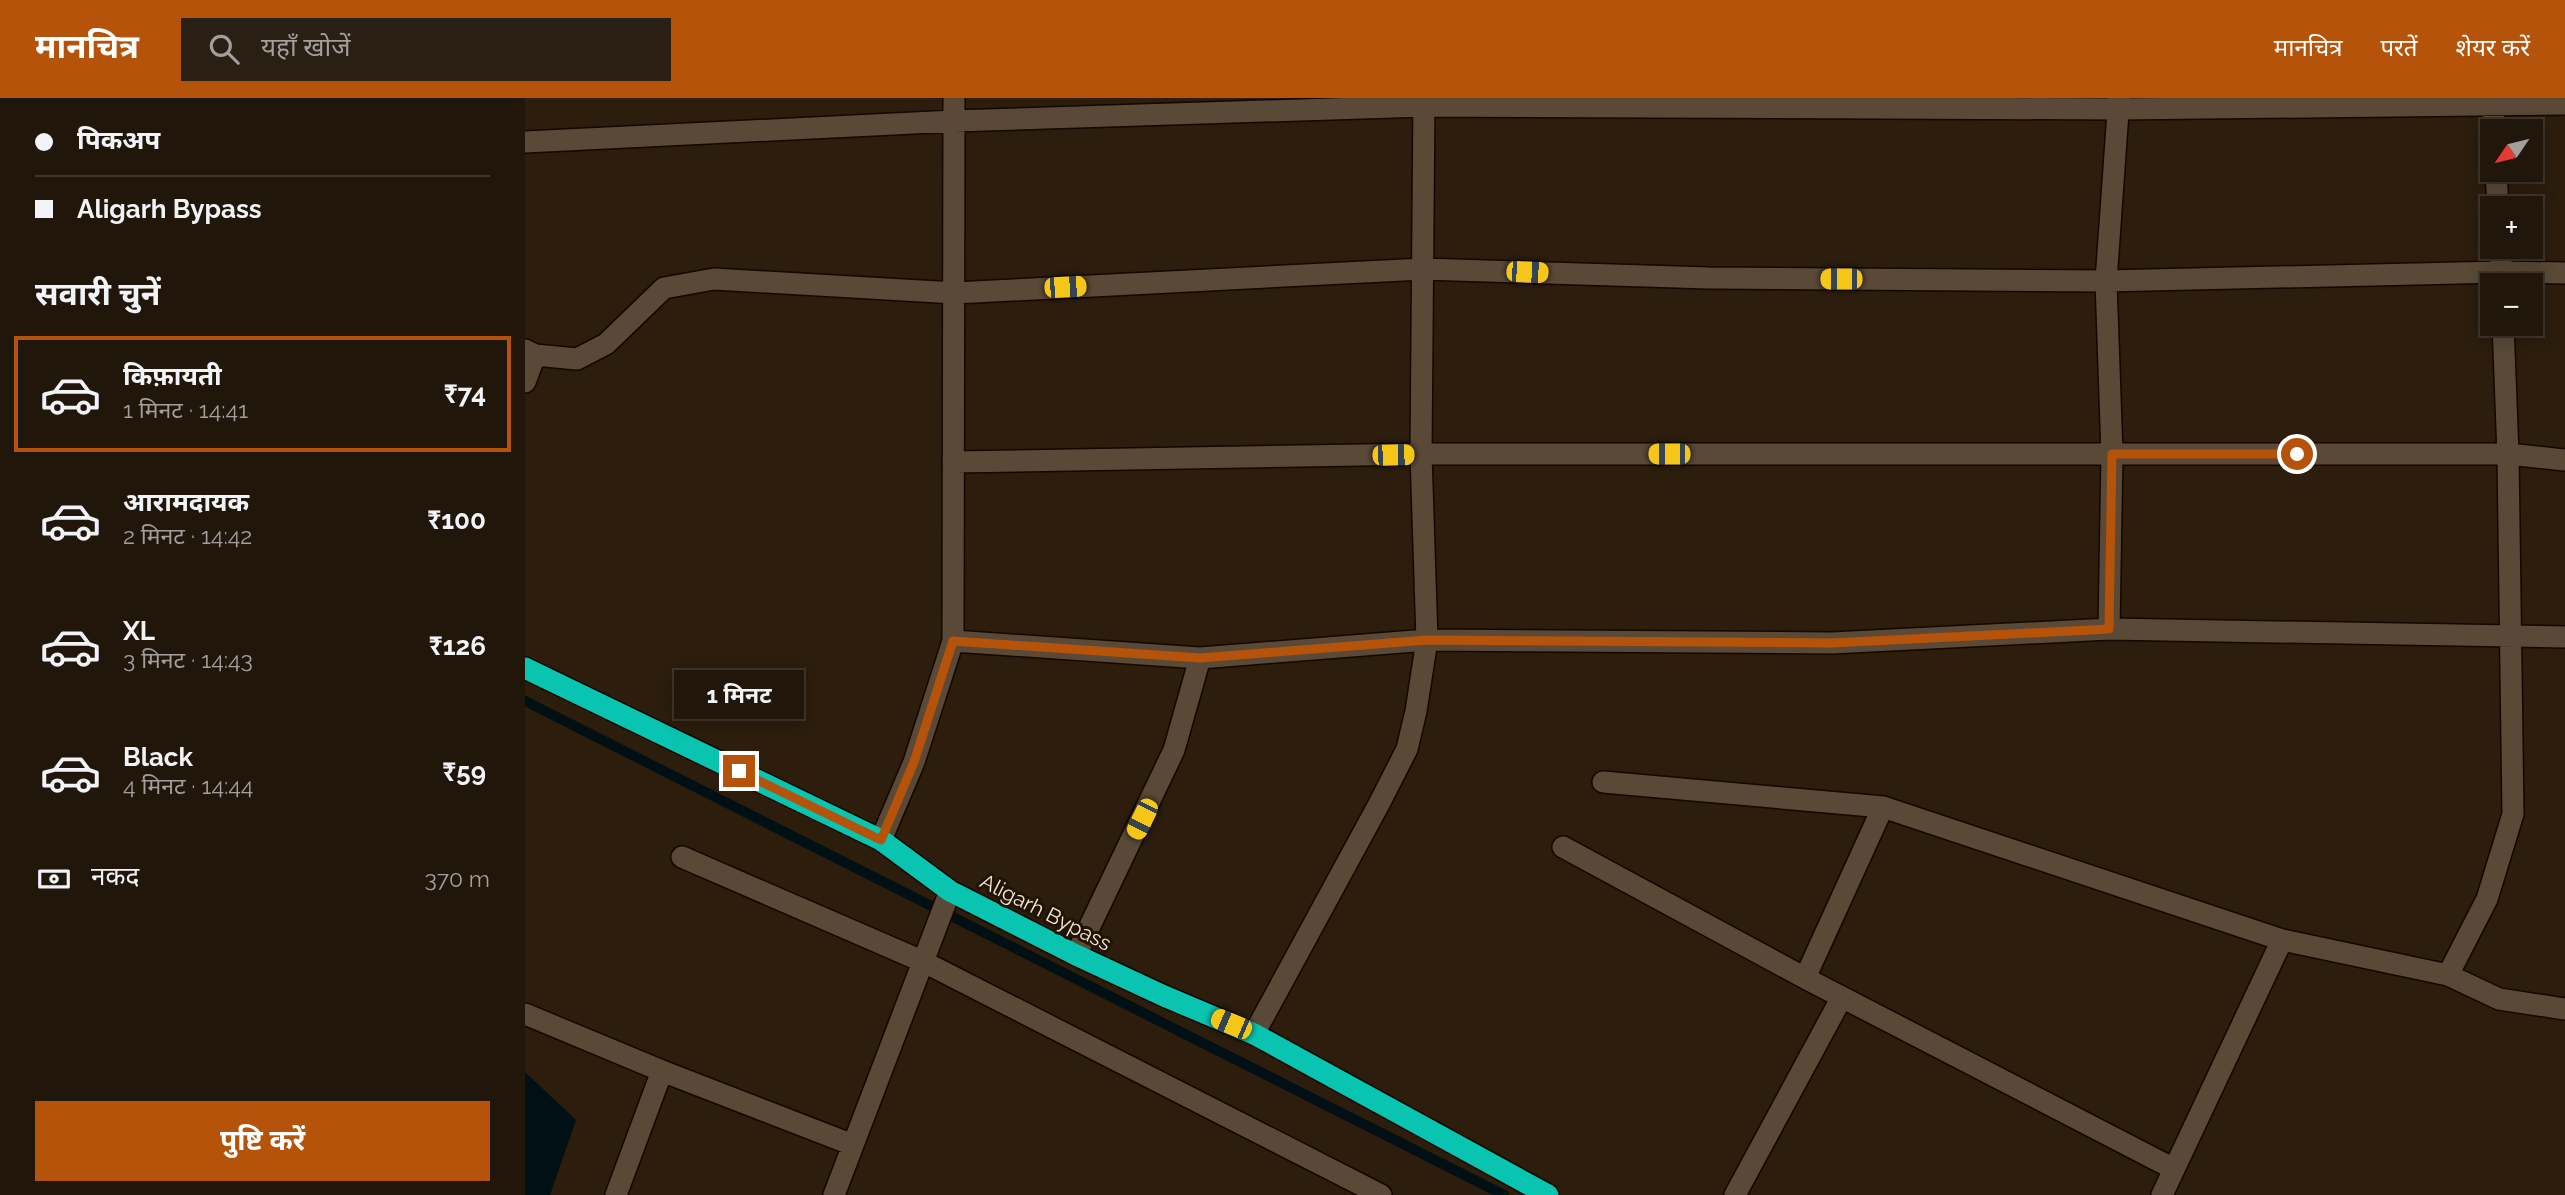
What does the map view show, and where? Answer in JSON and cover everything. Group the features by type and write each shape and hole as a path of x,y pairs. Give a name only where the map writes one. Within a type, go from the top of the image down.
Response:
{"highway":[{"name":"Aligarh Bypass","path":"525,667 881,840 946,897 1254,1034 1548,1195"}],"street":[{"path":"881,840 914,762 953,641 954,98"},
{"path":"525,142 1424,102 2493,101 2565,104"},
{"path":"2493,101 2494,119"},
{"path":"1254,1034 1379,804 1406,749 1416,711 1427,640 1421,454 1424,102"},
{"path":"2109,629 2112,454 2106,281 2119,103"},
{"path":"525,382 530,353 577,359 606,344 664,288 713,279 955,293 1423,269 1709,278 2106,281 2480,279"},
{"path":"2543,275 2565,273"},
{"path":"2448,975 2487,899 2513,814 2508,454 2503,336"},
{"path":"953,461 1421,454 2508,454 2565,460"},
{"path":"953,641 1200,658 1427,640 1832,643 2109,629 2565,637"},
{"path":"1076,956 1174,750 1200,658"},
{"path":"1602,782 1883,807 2282,940 2448,975 2499,999 2565,1009"},
{"path":"1805,978 1883,807"},
{"path":"1563,847 1805,978 2174,1169"},
{"path":"682,857 924,962 1381,1195"},
{"path":"834,1195 924,962 946,897"},
{"path":"2162,1195 2282,940"},
{"path":"1735,1195 1842,997"},
{"path":"525,1014 662,1071 853,1145"},
{"path":"616,1195 662,1071"}],"shaded area":[{"path":"525,1072 576,1120 550,1195 525,1195"}],"waterway":[{"path":"525,701 1504,1195"}],"route":[{"path":"739,771 881,840 914,762 953,641 1200,658 1427,640 1832,643 2109,629 2112,454 2297,454"}]}
